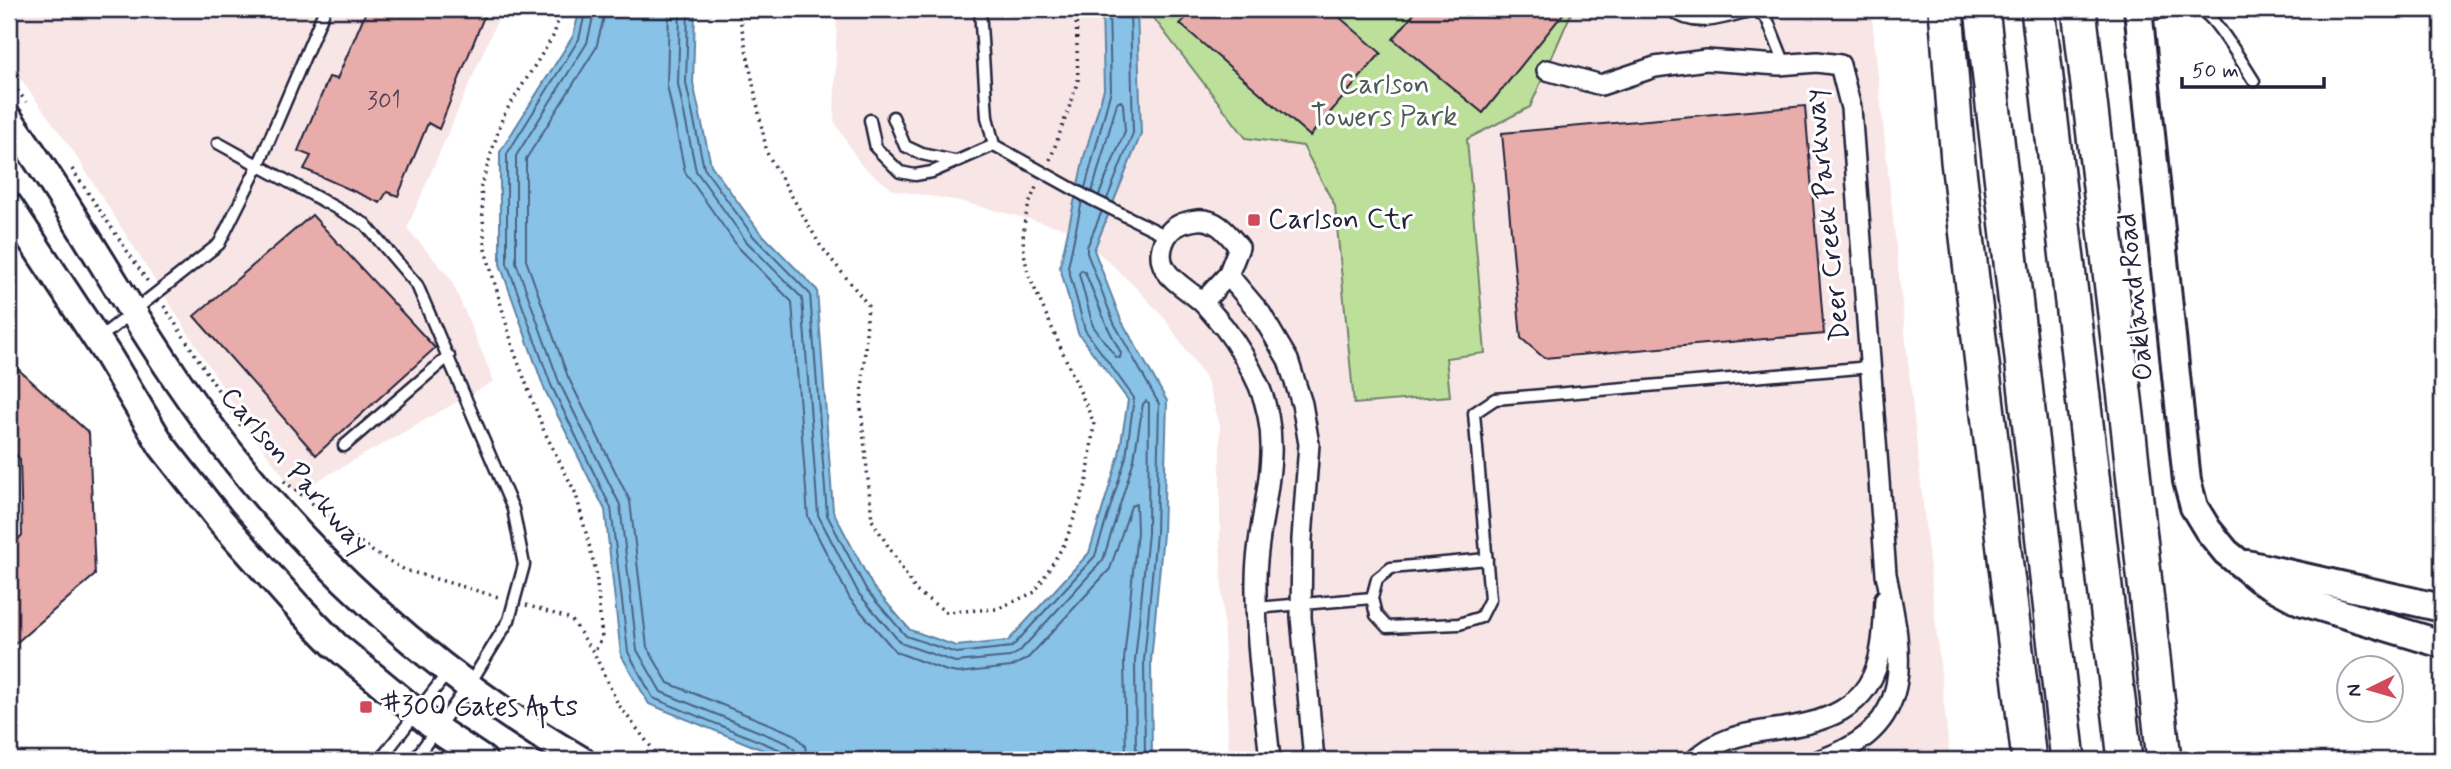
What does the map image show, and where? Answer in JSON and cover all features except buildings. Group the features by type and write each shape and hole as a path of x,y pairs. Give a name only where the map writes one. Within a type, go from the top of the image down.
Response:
{"highway":[{"path":"1936,9 1958,161 2026,751"},
{"path":"1946,9 1958,161"},
{"path":"1982,9 2068,760"},
{"path":"2038,9 2125,760"},
{"path":"2081,9 2085,66 2155,662 2164,760"},
{"path":"2155,662 2170,760"}],"main road":[{"name":"Oakland Road","path":"2139,12 2187,481 2194,507 2208,530 2238,563 2259,579 2300,601 2442,644"},
{"name":"Carlson Parkway","path":"21,116 39,161 134,311 202,415 271,502 364,598 459,678 537,735 581,760"},
{"path":"9,206 97,340 162,446 222,522 335,645 428,722 482,760"},
{"path":"2238,563 2442,608"}],"street":[{"name":"Deer Creek Parkway","path":"1547,70 1601,85 1655,67 1706,60 1785,64 1817,62 1840,65 1852,108 1886,574 1897,629 1899,660 1897,690 1879,723 1859,743 1840,754 1820,760"},
{"path":"1203,302 1228,275 1239,247 1222,227 1205,219 1185,221 1170,230 1162,244 1162,261 1170,279 1203,302 1244,357 1259,388 1269,422 1271,458 1267,503 1258,547 1256,629 1270,760"},
{"path":"1228,275 1261,314 1288,360 1302,404 1309,443 1301,539 1301,604 1314,760"},
{"name":"Deer Creek Parkway","path":"1695,760 1710,747 1730,738 1803,726 1832,717 1848,707 1860,695 1877,665 1881,649 1886,574"}],"lane":[{"path":"97,340 219,244 260,164 325,9"},
{"path":"980,9 987,117 994,145 1047,176 1167,236"},
{"path":"1669,9 1676,15 1697,23 1756,9 1767,19 1785,64"},
{"path":"2139,12 2203,11 2214,21 2254,81"},
{"path":"893,117 905,146 922,154 954,161"},
{"path":"870,120 876,148 900,172 915,175 932,172 994,145"},
{"path":"218,143 365,224 417,285 513,509 524,565 509,620 459,678 428,722 414,760"},
{"path":"344,446 449,356"},
{"path":"1487,559 1391,568 1377,579 1372,598 1376,615 1387,627 1459,624 1481,617 1490,599 1487,559 1474,413 1495,399 1871,367"},
{"path":"1256,608 1372,598"},
{"path":"380,760 428,722 459,678"}],"path":[{"path":"561,9 554,35 503,116 481,186 485,249 515,354 544,431 576,494 596,572 603,638 594,653"},
{"path":"738,9 767,153 820,245 868,305 860,408 872,520 916,591 946,612 997,609 1035,592 1065,543 1087,482 1094,423 1029,276 1022,253 1023,225 1030,199 1047,176 1078,83 1076,9"},
{"path":"9,79 21,116"},
{"path":"72,169 246,433"},
{"path":"275,474 372,551 405,570 571,619 594,653 618,704 661,760"}],"shaded area":[{"path":"9,9 502,9 407,228 451,279 494,381 296,493 252,434 73,151 9,63"},
{"path":"837,9 1871,9 1950,760 1229,760 1220,540 1220,425 1206,379 1164,318 1140,292 1106,259 1067,229 959,201 893,190 861,165 834,121"}],"green space":[{"name":"Carlson Towers Park","path":"1151,9 1573,9 1530,107 1467,139 1485,353 1446,358 1450,396 1354,404 1335,206 1303,146 1246,138 1149,12"}],"water":[{"path":"580,9 695,9 693,83 711,165 759,231 817,290 833,511 873,587 910,630 956,646 1008,641 1089,553 1119,455 1128,400 1078,333 1060,267 1084,157 1104,89 1102,9 1137,9 1141,134 1094,250 1121,320 1167,401 1163,534 1151,661 1152,760 788,760 649,704 621,655 605,510 544,388 500,264 500,152 573,36"}],"place":[{"name":"Carlson Ctr","path":"1254,220"},
{"name":"#300 Gates Apts","path":"366,707"}]}
